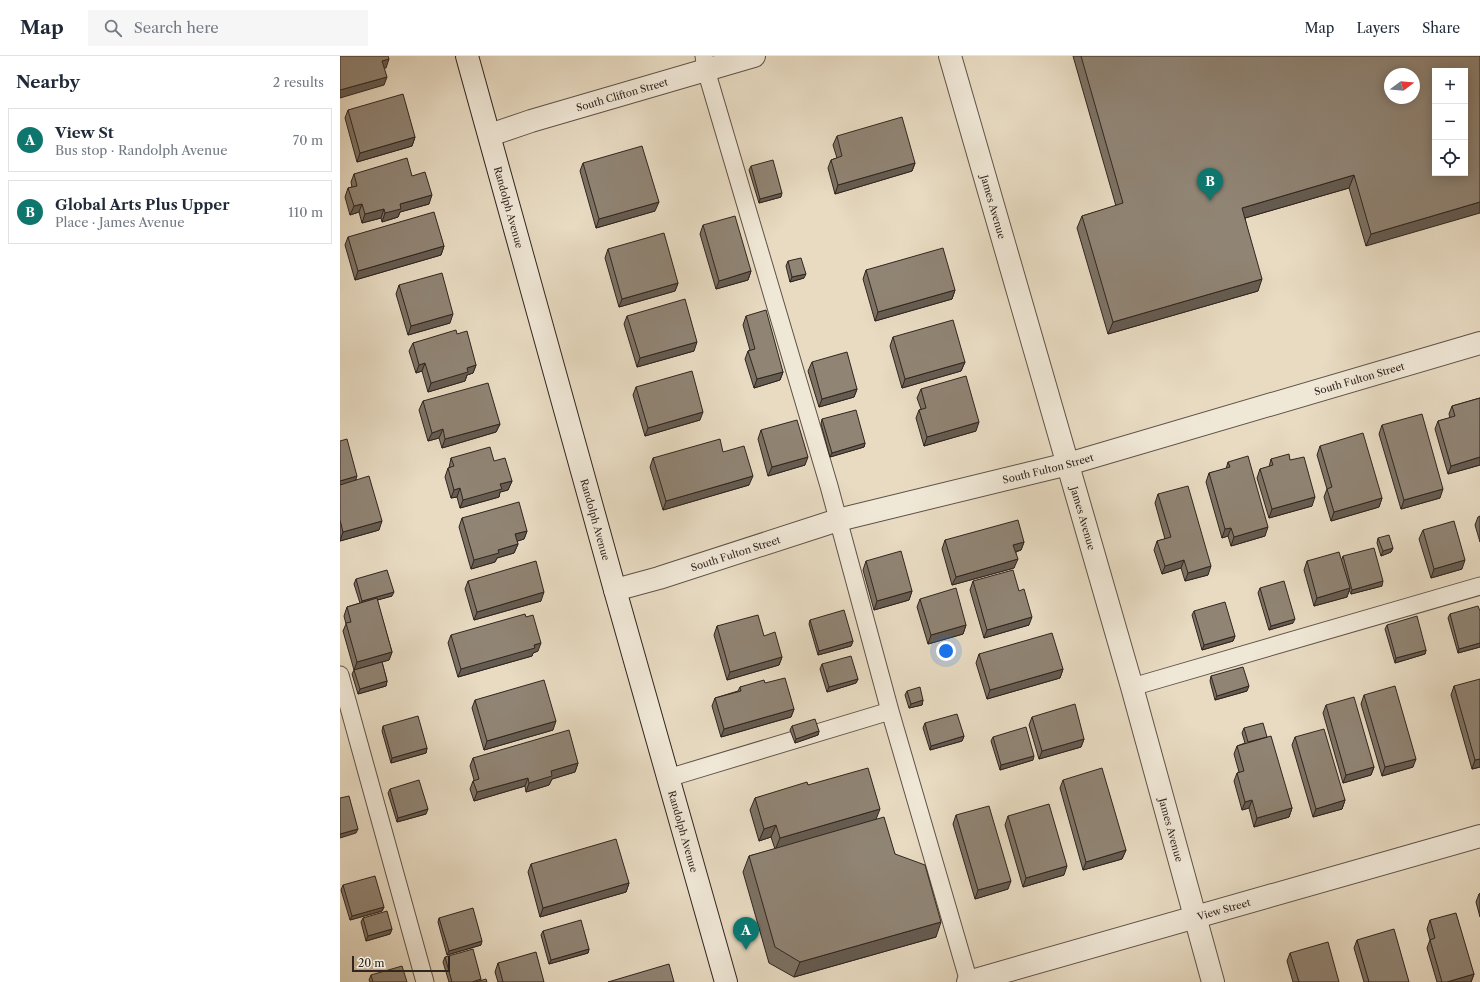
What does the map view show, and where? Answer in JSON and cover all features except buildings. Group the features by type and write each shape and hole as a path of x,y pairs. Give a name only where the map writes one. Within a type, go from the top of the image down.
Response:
{"street":[{"name":"Randolph Avenue","path":"467,56 615,590 726,982"},
{"name":"South Clifton Street","path":"490,135 705,63 754,56"},
{"name":"James Avenue","path":"950,56 1132,687 1213,982"},
{"name":"South Fulton Street","path":"615,590 659,578 838,520 1068,464 1480,343"},
{"name":"View Street","path":"969,982 1480,836"}],"lane":[{"path":"705,63 838,520 890,711 969,982"},
{"path":"1132,687 1480,586"},
{"path":"340,675 425,982"},
{"path":"668,778 890,711"}],"place":[{"name":"Global Arts Plus Upper","path":"1210,201"},
{"name":"View St","path":"746,950"}]}
